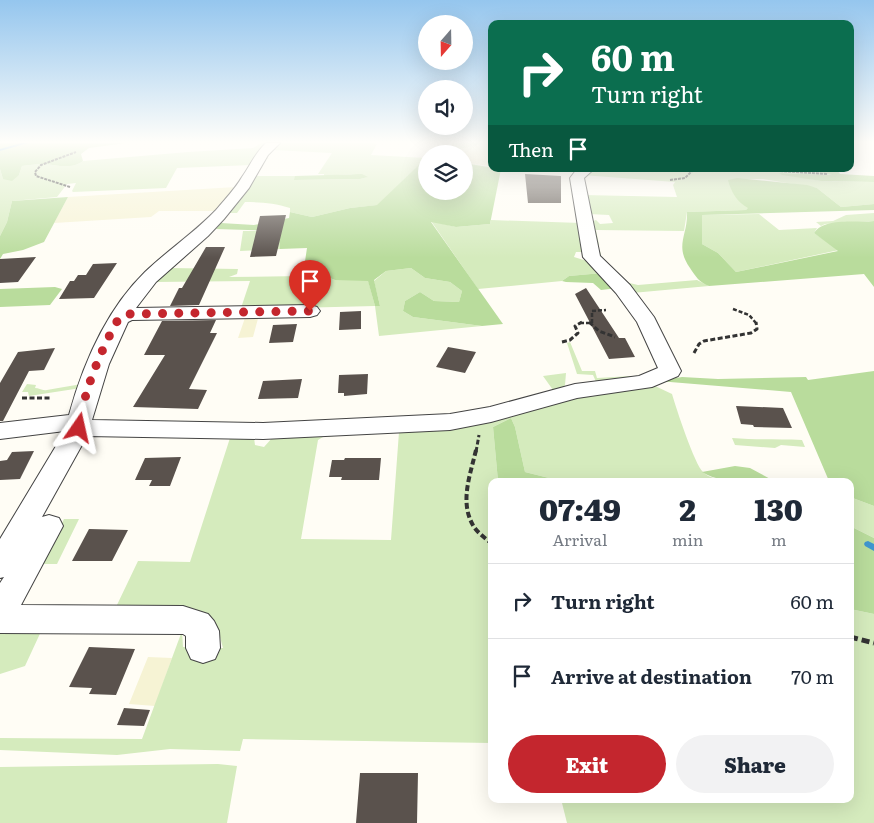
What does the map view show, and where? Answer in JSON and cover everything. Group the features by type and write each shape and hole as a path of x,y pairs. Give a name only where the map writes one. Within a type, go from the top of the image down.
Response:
{"street":[{"path":"0,612 10,563 80,425 82,410 96,368 119,318 149,279 214,220 246,181"},
{"path":"0,431 80,425 263,431 430,424 473,418 575,391 644,382 670,371 647,321 623,289 592,257 578,181"},
{"path":"119,318 130,314 310,311"},
{"path":"10,563 48,526"},
{"path":"0,619 183,620 196,624 202,631 203,648"}],"path":[{"path":"53,181 70,187"},
{"path":"694,353 699,344 704,341 751,333 757,329 757,322 753,317 733,309"},
{"path":"592,324 592,311 606,310"},
{"path":"562,342 570,340 578,333 576,325 582,322 592,324 599,331 615,336"},
{"path":"22,398 43,396 51,398"},
{"path":"473,418 479,429 478,441 467,485 466,505 474,526 488,540"},
{"path":"854,638 874,643"}],"shaded area":[{"path":"236,187 218,211 159,211 151,217 54,223 68,197"},
{"path":"246,315 259,315 253,337 238,338"},
{"path":"148,657 172,658 155,706 129,704"}],"green space":[{"path":"0,181 170,181 166,188 73,192 76,183 67,184 57,197 12,201 7,222 0,236"},
{"path":"250,181 402,181 378,205 350,208 312,217 290,212 290,208 279,205 245,202 237,213 225,213"},
{"path":"402,181 418,181 418,200 473,200 473,181 499,181 490,224 456,227 431,222 503,324 482,326 413,317 403,311 405,301 420,292 434,301 459,302 462,291 450,282 425,278 411,268 386,271 374,280 380,306 375,306 368,281 335,280 304,268 307,248 280,249 279,231 216,229 221,223 254,225 289,218 290,212 312,217 350,208 377,205"},
{"path":"667,181 733,181 749,208 746,210 687,212 684,231 596,230 599,245 595,244 591,222 596,220 600,224 613,223 609,215 589,214 584,195 677,197 673,185 675,182"},
{"path":"728,181 771,181 807,185 817,188 841,207 874,204 874,210 702,215 702,244 718,253 736,272 838,251 814,233 819,228 833,223 874,221 874,287 864,274 709,286 700,281 685,260 683,253 682,247 687,212 746,210 748,208 741,203 731,189"},
{"path":"777,181 874,182 874,204 841,207 817,188"},
{"path":"68,197 44,242 23,250 3,254 0,259 0,236 7,222 12,201"},
{"path":"874,213 874,221 825,224 821,226 816,222 833,221 846,215"},
{"path":"759,214 779,230 817,228 814,233 839,250 736,272 718,253 702,244 702,215"},
{"path":"491,220 581,223 587,252 576,252 574,257 590,262 602,273 569,276 562,281 478,289 431,221 456,227 490,224"},
{"path":"243,231 280,231 280,249 240,251"},
{"path":"197,245 169,268 238,269 237,274 229,277 303,276 304,268 335,280 368,280 375,306 128,312 131,306 138,305 135,310 241,308 250,281 155,282 141,301 135,300 155,276 172,260 180,253"},
{"path":"600,251 602,262 625,282 638,285 697,280 709,286 632,293 605,268 596,252"},
{"path":"411,268 425,278 450,282 462,291 459,302 434,301 420,292 405,301 403,311 413,317 482,326 379,336 375,306 380,306 374,281 386,271"},
{"path":"602,273 618,288 601,290 593,283 562,281 569,276"},
{"path":"55,287 62,289 50,305 0,307 0,289"},
{"path":"570,342 582,371 595,371 597,378 631,376 634,381 597,384 593,375 577,374 567,343"},
{"path":"874,371 874,506 854,498 854,478 828,478 791,392 658,381 682,377 718,379 806,377 808,380"},
{"path":"566,373 565,385 560,391 465,415 553,390 543,376"},
{"path":"27,384 36,385 35,388 45,390 82,384 81,388 29,396 28,392 22,392"},
{"path":"645,385 655,386 672,394 695,459 703,472 714,478 549,478 525,472 515,427 511,418 493,427 498,478 488,478 488,743 243,739 240,751 170,749 117,755 0,750 0,738 142,739 182,631 183,647 223,648 218,630 116,607 138,561 190,562 230,438 254,438 255,445 264,447 273,437 332,434 334,436 323,437 318,440 301,539 391,540 399,432 564,397 598,396 595,391"},
{"path":"511,418 515,427 525,472 549,478 498,478 493,427"},
{"path":"732,438 802,440 805,447 781,445 775,448 735,445"},
{"path":"735,466 750,468 768,478 716,478 702,472"},
{"path":"854,498 874,506 874,538 854,528"},
{"path":"64,519 79,519 57,564 42,564"},
{"path":"854,528 874,538 874,614 854,610"},
{"path":"854,610 874,614 874,823 567,823 562,803 854,803"},
{"path":"0,625 44,625 25,666 0,674"},
{"path":"218,764 237,766 227,823 0,823 0,767"}],"building":[{"path":"526,181 561,181 561,203 528,203"},
{"path":"286,215 276,256 250,257 260,216"},
{"path":"206,247 225,247 199,305 170,306 179,288 182,288"},
{"path":"36,257 18,282 0,283 0,259"},
{"path":"117,263 94,298 59,299 70,281 74,281 78,275 86,275 93,264"},
{"path":"586,288 619,338 625,338 635,357 609,359 575,294"},
{"path":"361,311 361,329 339,330 340,312"},
{"path":"216,320 210,333 217,333 189,389 207,390 198,409 133,407 165,355 144,355 162,321"},
{"path":"297,324 293,342 269,343 273,325"},
{"path":"448,347 476,352 465,373 436,367"},
{"path":"55,348 44,370 29,371 3,421 0,421 0,383 18,352"},
{"path":"368,374 367,394 344,396 344,393 338,393 339,375"},
{"path":"302,379 298,398 258,399 263,381"},
{"path":"736,406 783,408 792,428 754,427 753,425 741,424"},
{"path":"34,451 20,479 0,480 0,461 7,460 12,452"},
{"path":"181,457 170,486 149,486 152,480 135,480 145,458"},
{"path":"345,458 381,458 379,480 341,480 342,477 329,477 332,460 344,460"},
{"path":"89,529 128,530 112,561 72,561"},
{"path":"89,647 135,649 116,695 89,694 92,688 69,687"},
{"path":"124,708 150,710 144,726 117,725"},
{"path":"360,773 418,773 417,823 356,823"}],"waterway":[{"path":"868,544 874,548"}],"route":[{"path":"79,428 82,410 96,368 112,329 119,318 130,314 310,311"}]}
